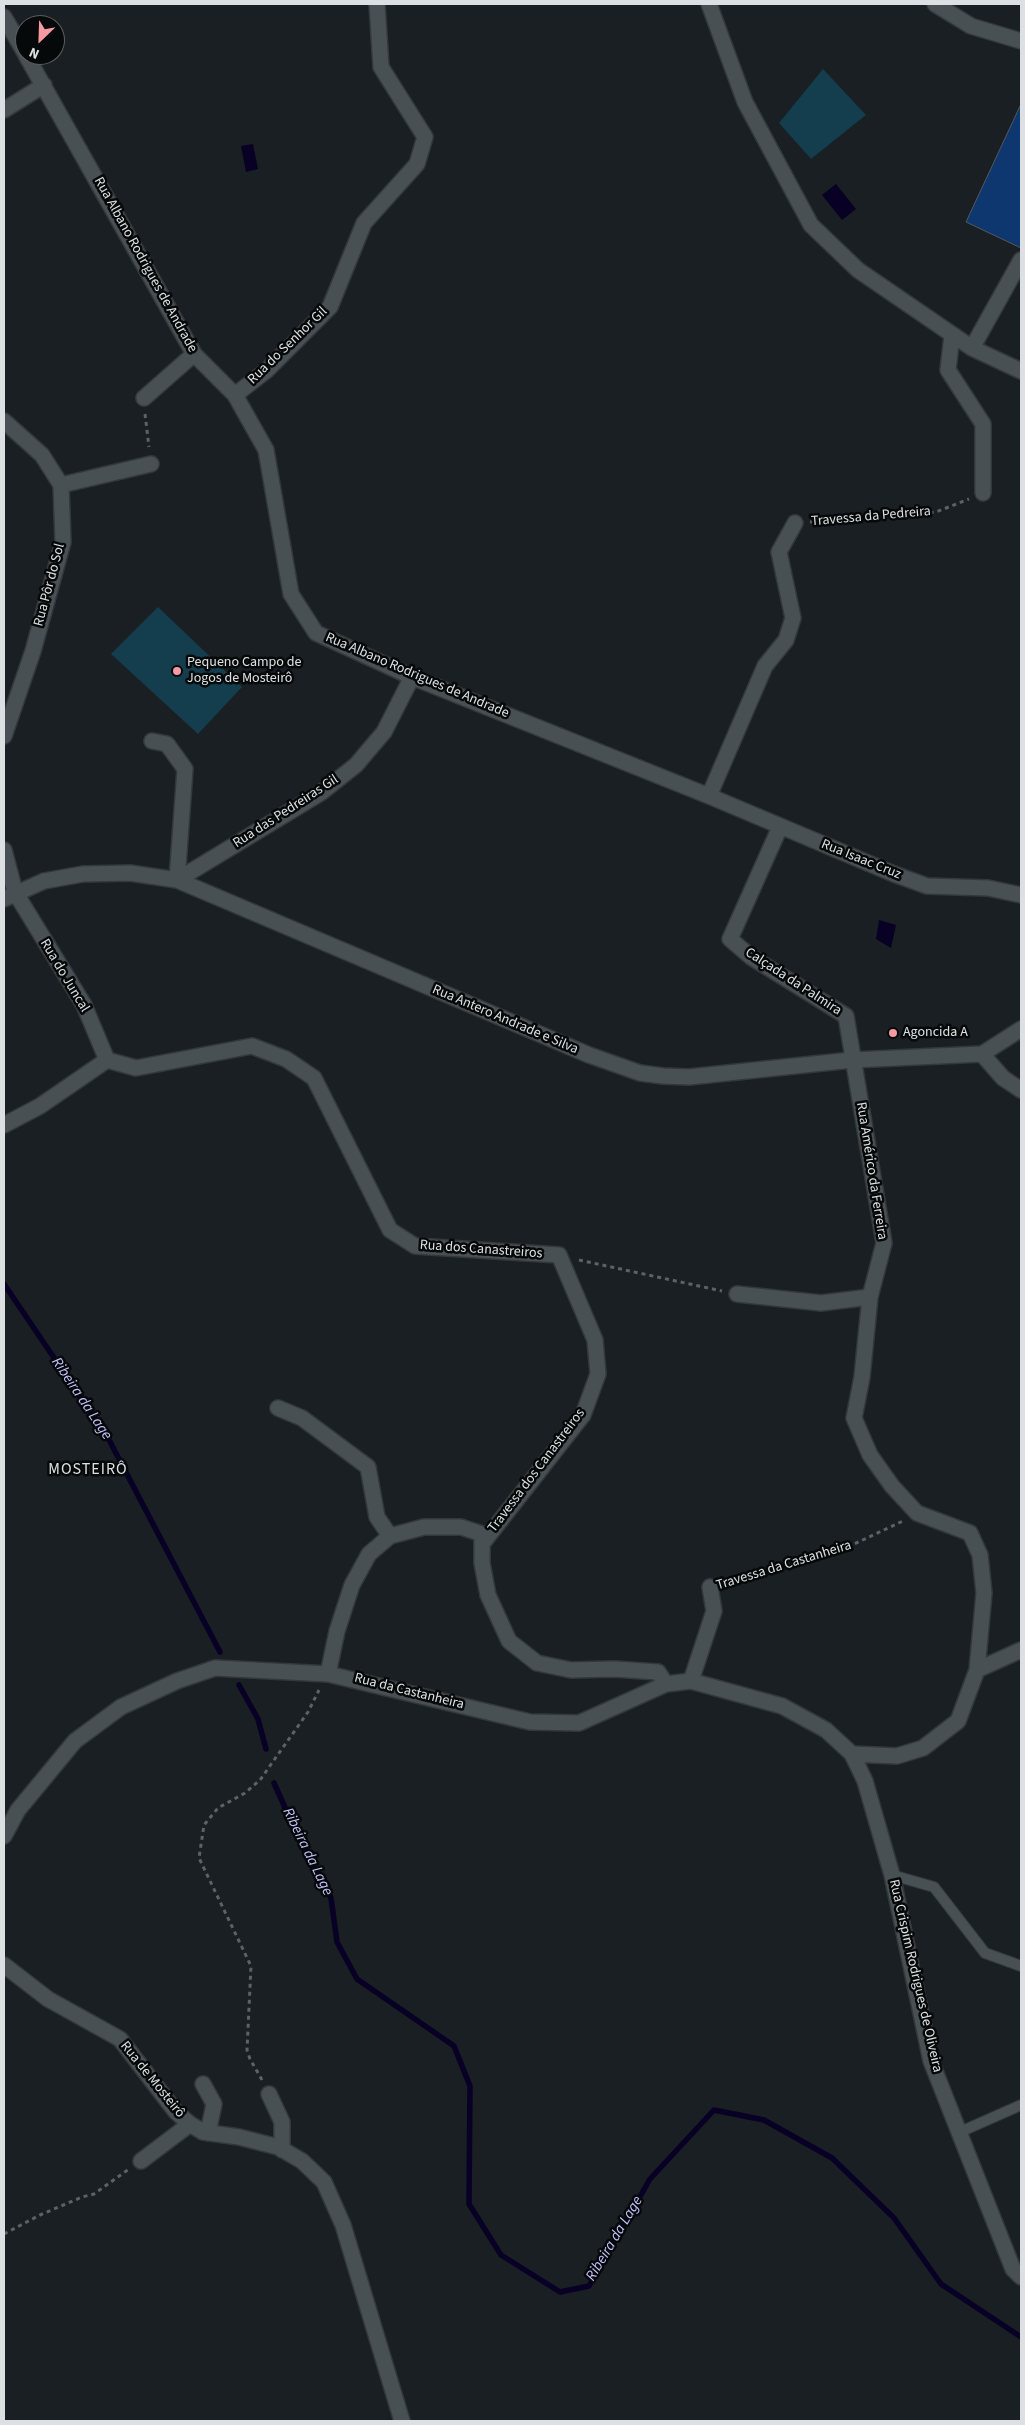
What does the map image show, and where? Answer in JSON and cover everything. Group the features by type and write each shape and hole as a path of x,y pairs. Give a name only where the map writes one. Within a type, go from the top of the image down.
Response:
{"street":[{"name":"Rua do Senhor Gil","path":"235,395 268,370 330,307 364,223 417,164 425,138 381,67 377,4"},
{"path":"709,4 745,102 811,225 858,270 972,348 1021,371"},
{"path":"935,4 971,26 1021,41"},
{"name":"Rua Albano Rodrigues de Andrade","path":"4,17 15,36"},
{"name":"Rua Albano Rodrigues de Andrade","path":"32,65 194,354 235,395 266,450 291,594 316,633 412,677 709,796"},
{"path":"4,110 44,85"},
{"path":"972,348 1021,260"},
{"path":"952,335 948,370 983,424 983,494"},
{"path":"144,398 194,354"},
{"path":"4,422 42,455 61,485 151,464"},
{"name":"Rua Pôr do Sol","path":"4,736 33,651 63,542 61,485"},
{"name":"Travessa da Pedreira","path":"709,796 765,666 786,640 794,618 779,552 795,523"},
{"name":"Rua das Pedreiras Gil","path":"177,880 322,792 356,765 384,732 412,677"},
{"path":"152,740 167,744 185,769 177,880"},
{"name":"Rua Isaac Cruz","path":"709,796 780,827 927,886 988,888 1021,894"},
{"name":"Calçada da Palmira","path":"780,827 730,939 751,957 846,1016 852,1060"},
{"path":"4,850 9,896"},
{"name":"Rua Antero Andrade e Silva","path":"9,896 44,880 83,874 130,873 177,880 589,1055 640,1073 689,1077 852,1060 982,1054"},
{"name":"Rua do Juncal","path":"9,896 84,1005 107,1060"},
{"path":"1021,1028 982,1054 1003,1078 1021,1090"},
{"name":"Rua dos Canastreiros","path":"107,1060 136,1068 252,1046 286,1059 314,1078 390,1230 415,1246 559,1255"},
{"path":"4,1125 40,1106 107,1060"},
{"name":"Rua Américo da Ferreira","path":"852,1060 868,1140 884,1243 870,1297 862,1377 854,1418 870,1454 892,1486 918,1514 970,1533 980,1555 984,1593 977,1670 958,1721 922,1748 897,1756 852,1754"},
{"name":"Travessa dos Canastreiros","path":"482,1544 583,1415 598,1374 594,1340 559,1255"},
{"path":"738,1294 821,1303 870,1297"},
{"path":"278,1408 302,1418 368,1466 376,1517 390,1536"},
{"name":"Travessa dos Canastreiros","path":"328,1674 337,1631 352,1585 369,1554 390,1536 424,1527 461,1527 482,1534 482,1563 488,1595 509,1641 537,1663 571,1670 614,1669 658,1672 666,1684"},
{"name":"Travessa da Castanheira","path":"691,1682 714,1611 710,1587"},
{"path":"977,1670 1021,1650"},
{"name":"Rua da Castanheira","path":"4,1836 18,1810 75,1742 121,1707 177,1681 214,1668 328,1674 530,1722 579,1723 666,1684 691,1682 782,1706 826,1730 852,1754"},
{"name":"Rua Crispim Rodrigues de Oliveira","path":"852,1754 865,1781 892,1875 931,2060 1013,2269 1021,2277"},
{"name":"Rua de Mosteirô","path":"4,1964 48,1999 120,2040 176,2112 190,2124 208,2133 239,2137 282,2150 302,2161 324,2182 343,2224 402,2421"},
{"path":"203,2084 214,2104 208,2133"},
{"path":"269,2094 282,2122 282,2150"},
{"path":"140,2160 190,2124"}],"lane":[{"path":"892,1875 934,1887 984,1953 1021,1966"},
{"path":"960,2132 1021,2106"}],"path":[{"path":"144,398 151,464"},
{"name":"Travessa da Pedreira","path":"795,523 936,512 983,494"},
{"name":"Rua dos Canastreiros","path":"559,1255 738,1294"},
{"name":"Travessa da Castanheira","path":"710,1587 836,1553 918,1514"},
{"path":"269,2094 250,2059 248,2050 251,1966 199,1858 204,1825 218,1808 245,1793 260,1780 308,1712 328,1674"},
{"path":"4,2234 48,2211 94,2194 140,2160"}],"shaded area":[{"path":"823,69 866,115 811,159 779,123"},
{"path":"253,144 258,169 246,172 241,146"},
{"path":"836,184 856,209 842,220 822,195"},
{"name":"Pequeno Campo de Jogos de Mosteirô","path":"158,607 242,687 198,734 111,654"},
{"path":"879,920 896,925 891,948 876,939"}],"building":[{"path":"1021,104 1021,248 966,222"}],"waterway":[{"name":"Ribeira da Lage","path":"4,1284 107,1436 220,1652"},
{"name":"Ribeira da Lage","path":"239,1685 258,1719 266,1749"},
{"name":"Ribeira da Lage","path":"274,1783 309,1861 331,1898 337,1942 357,1979 454,2046 470,2086 469,2204 501,2255 560,2292 589,2286 650,2179 714,2110 764,2120 832,2158 894,2218 941,2284 1021,2337"}],"place":[{"name":"Pequeno Campo de Jogos de Mosteirô","path":"177,671"},
{"name":"Agoncida A","path":"893,1033"}],"district":[{"name":"MOSTEIRÔ","path":"88,1470"}]}
